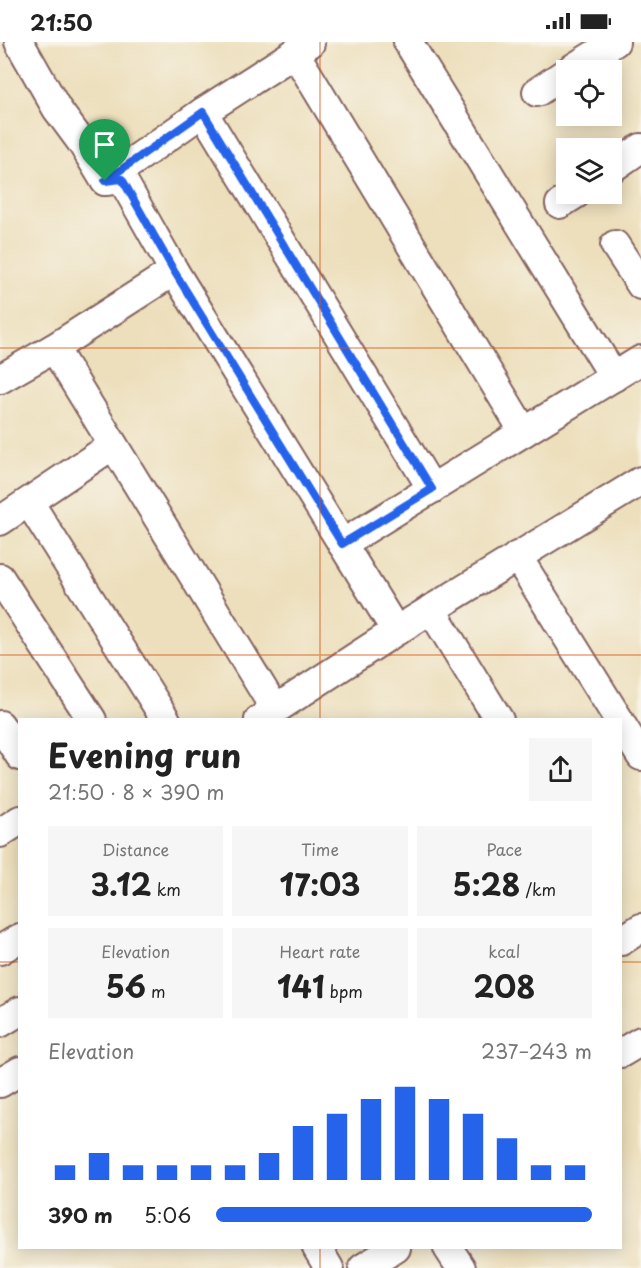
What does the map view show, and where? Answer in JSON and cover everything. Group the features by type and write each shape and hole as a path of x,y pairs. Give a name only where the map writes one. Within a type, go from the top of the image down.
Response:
{"street":[{"path":"19,42 57,109 82,143 105,181"},
{"path":"408,42 614,377"},
{"path":"586,60 615,42"},
{"path":"105,181 203,112 304,47 524,432"},
{"path":"537,92 556,80"},
{"path":"203,112 432,489"},
{"path":"622,161 641,148"},
{"path":"105,181 122,179 174,271 396,631"},
{"path":"615,245 641,285"},
{"path":"0,379 54,348 174,271"},
{"path":"54,348 113,445 267,715 431,609 641,481"},
{"path":"342,544 641,360"},
{"path":"0,521 113,445"},
{"path":"29,502 165,718"},
{"path":"517,556 618,718"},
{"path":"0,578 91,718"},
{"path":"431,609 498,718"},
{"path":"622,725 641,756"},
{"path":"1,728 18,753"},
{"path":"0,832 18,821"},
{"path":"0,950 18,939"},
{"path":"0,1023 18,1012"},
{"path":"622,1052 641,1041"},
{"path":"318,1249 329,1268"},
{"path":"363,1268 394,1249"},
{"path":"449,1249 461,1268"}],"route":[{"path":"203,112 432,489 342,544 174,271 122,179 105,181 203,112"}]}
